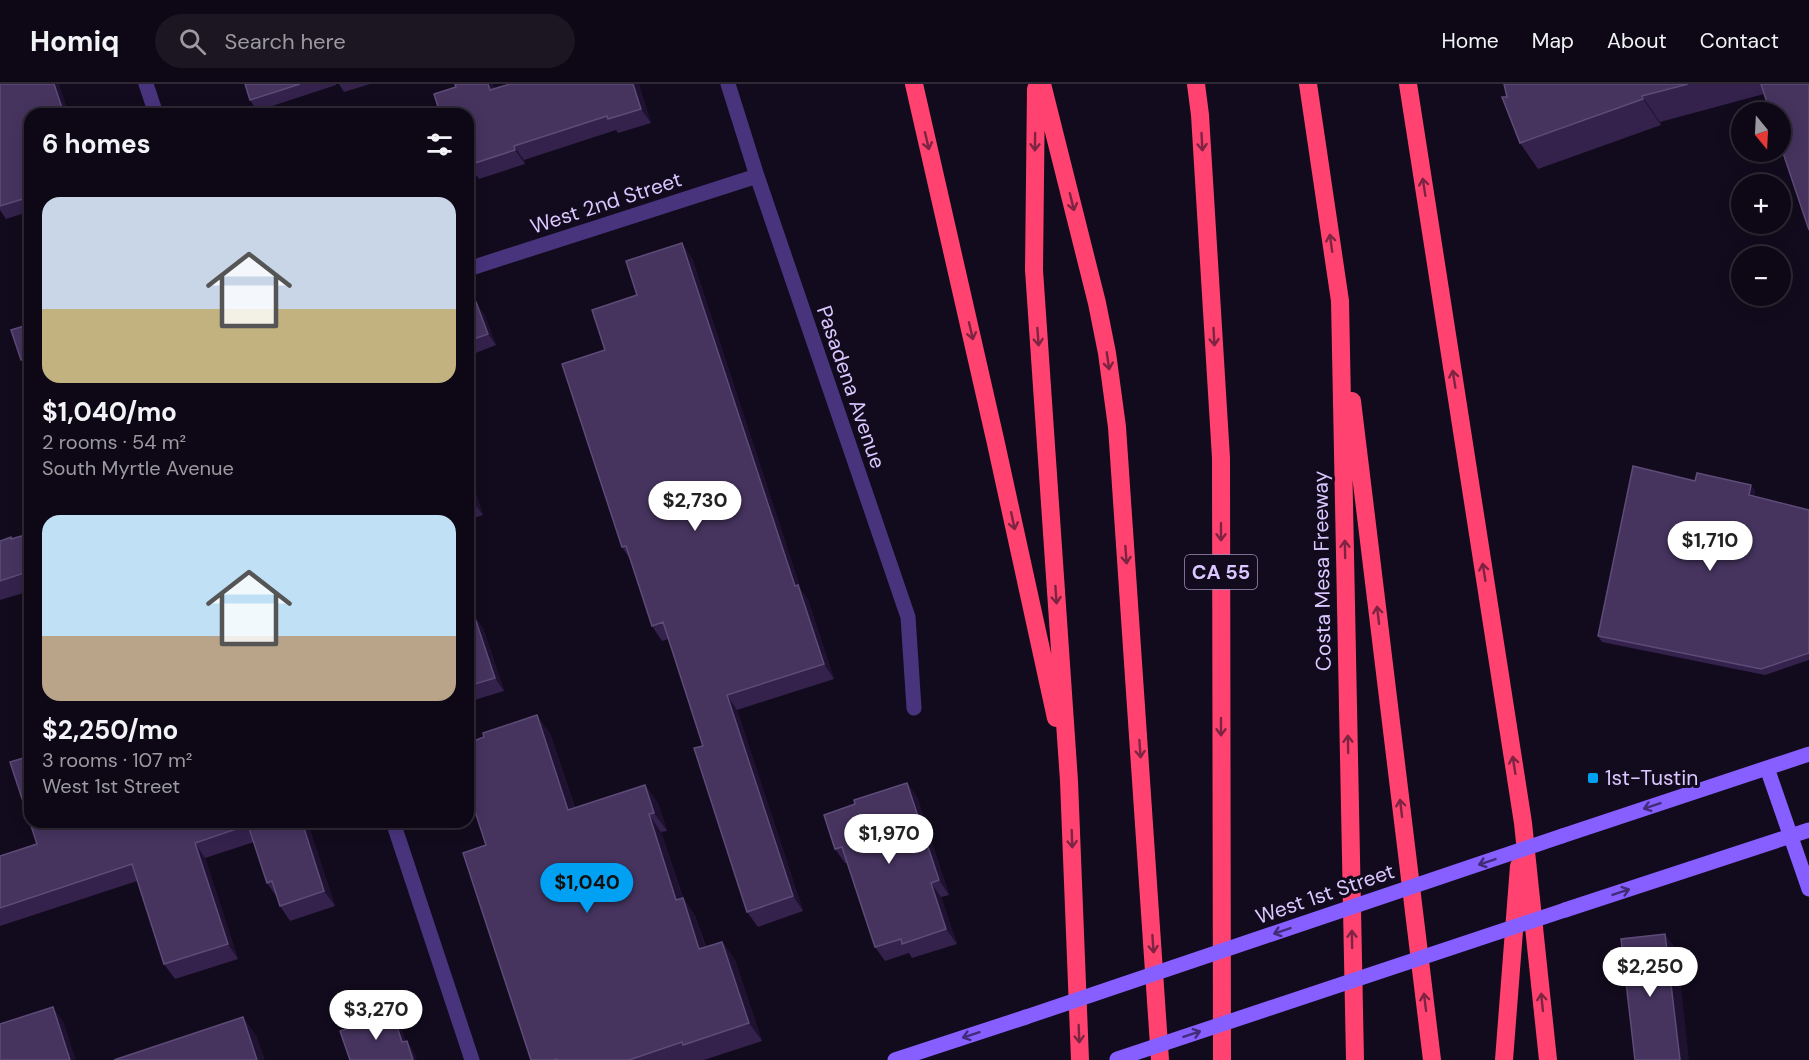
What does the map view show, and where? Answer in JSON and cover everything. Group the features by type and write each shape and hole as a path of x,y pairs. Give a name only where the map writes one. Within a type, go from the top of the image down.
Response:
{"highway":[{"path":"914,84 998,450 1069,781"},
{"path":"1036,84 1034,270 1069,781 1080,1060"},
{"path":"1042,84 1098,303 1118,427 1160,1060"},
{"name":"CA 55","path":"1196,84 1200,115 1221,459 1222,1060"},
{"name":"Costa Mesa Freeway","path":"1308,84 1340,301 1354,1060"},
{"path":"1408,84 1523,822 1548,1060"},
{"path":"1340,301 1432,1060"},
{"path":"1504,1060 1523,822"}],"main road":[{"name":"West 1st Street","path":"895,1060 1809,754"},
{"path":"1767,768 1809,889"},
{"path":"1114,1060 1809,830"}],"street":[{"path":"146,84 154,108"},
{"name":"Pasadena Avenue","path":"728,84 757,176 908,617 915,708"},
{"name":"West 2nd Street","path":"474,267 757,176"},
{"path":"395,828 472,1060"}],"building":[{"path":"0,84 54,84 62,108 24,108 24,202 23,199 0,206"},
{"path":"245,84 300,84 250,100"},
{"path":"455,84 488,84 490,90 510,84 633,84 641,109 608,119 607,116 514,146 515,150 474,163 474,108 438,108 434,94 456,87"},
{"path":"1504,84 1688,84 1642,96 1643,99 1520,143 1502,97 1507,97"},
{"path":"1761,84 1809,84 1809,230 1786,162 1791,162 1791,102 1767,102"},
{"path":"682,243 795,586 798,585 824,664 727,695 793,896 747,912 694,748 703,746 663,622 652,626 626,546 622,547 562,364 605,350 592,310 637,295 626,261"},
{"path":"476,302 488,334 474,339 474,303"},
{"path":"24,326 24,359 21,360 11,330"},
{"path":"1633,466 1695,481 1697,473 1751,485 1749,495 1809,510 1809,653 1761,669 1598,636"},
{"path":"24,535 24,573 0,581 0,541 11,537 11,539"},
{"path":"474,615 495,678 474,684"},
{"path":"537,715 568,810 645,785 654,813 649,814 676,900 683,898 699,949 722,942 749,1023 629,1060 531,1060 463,853 486,845 474,808 474,741 484,737 483,733"},
{"path":"24,758 24,805 10,762"},
{"path":"907,783 939,880 931,883 946,929 902,944 901,939 875,947 842,847 835,849 824,815 855,804 854,800"},
{"path":"32,828 239,828 195,843 228,944 164,964 132,864 0,908 0,856 37,844"},
{"path":"249,828 304,828 324,891 280,906 272,881 267,883"},
{"path":"1665,934 1680,1060 1635,1060 1621,939"},
{"path":"53,1007 70,1060 0,1060 0,1024"},
{"path":"393,1014 402,1042 407,1041 413,1060 350,1060 340,1031"},
{"path":"243,1017 257,1060 114,1060"}],"place":[{"name":"1st-Tustin","path":"1593,778"}]}
